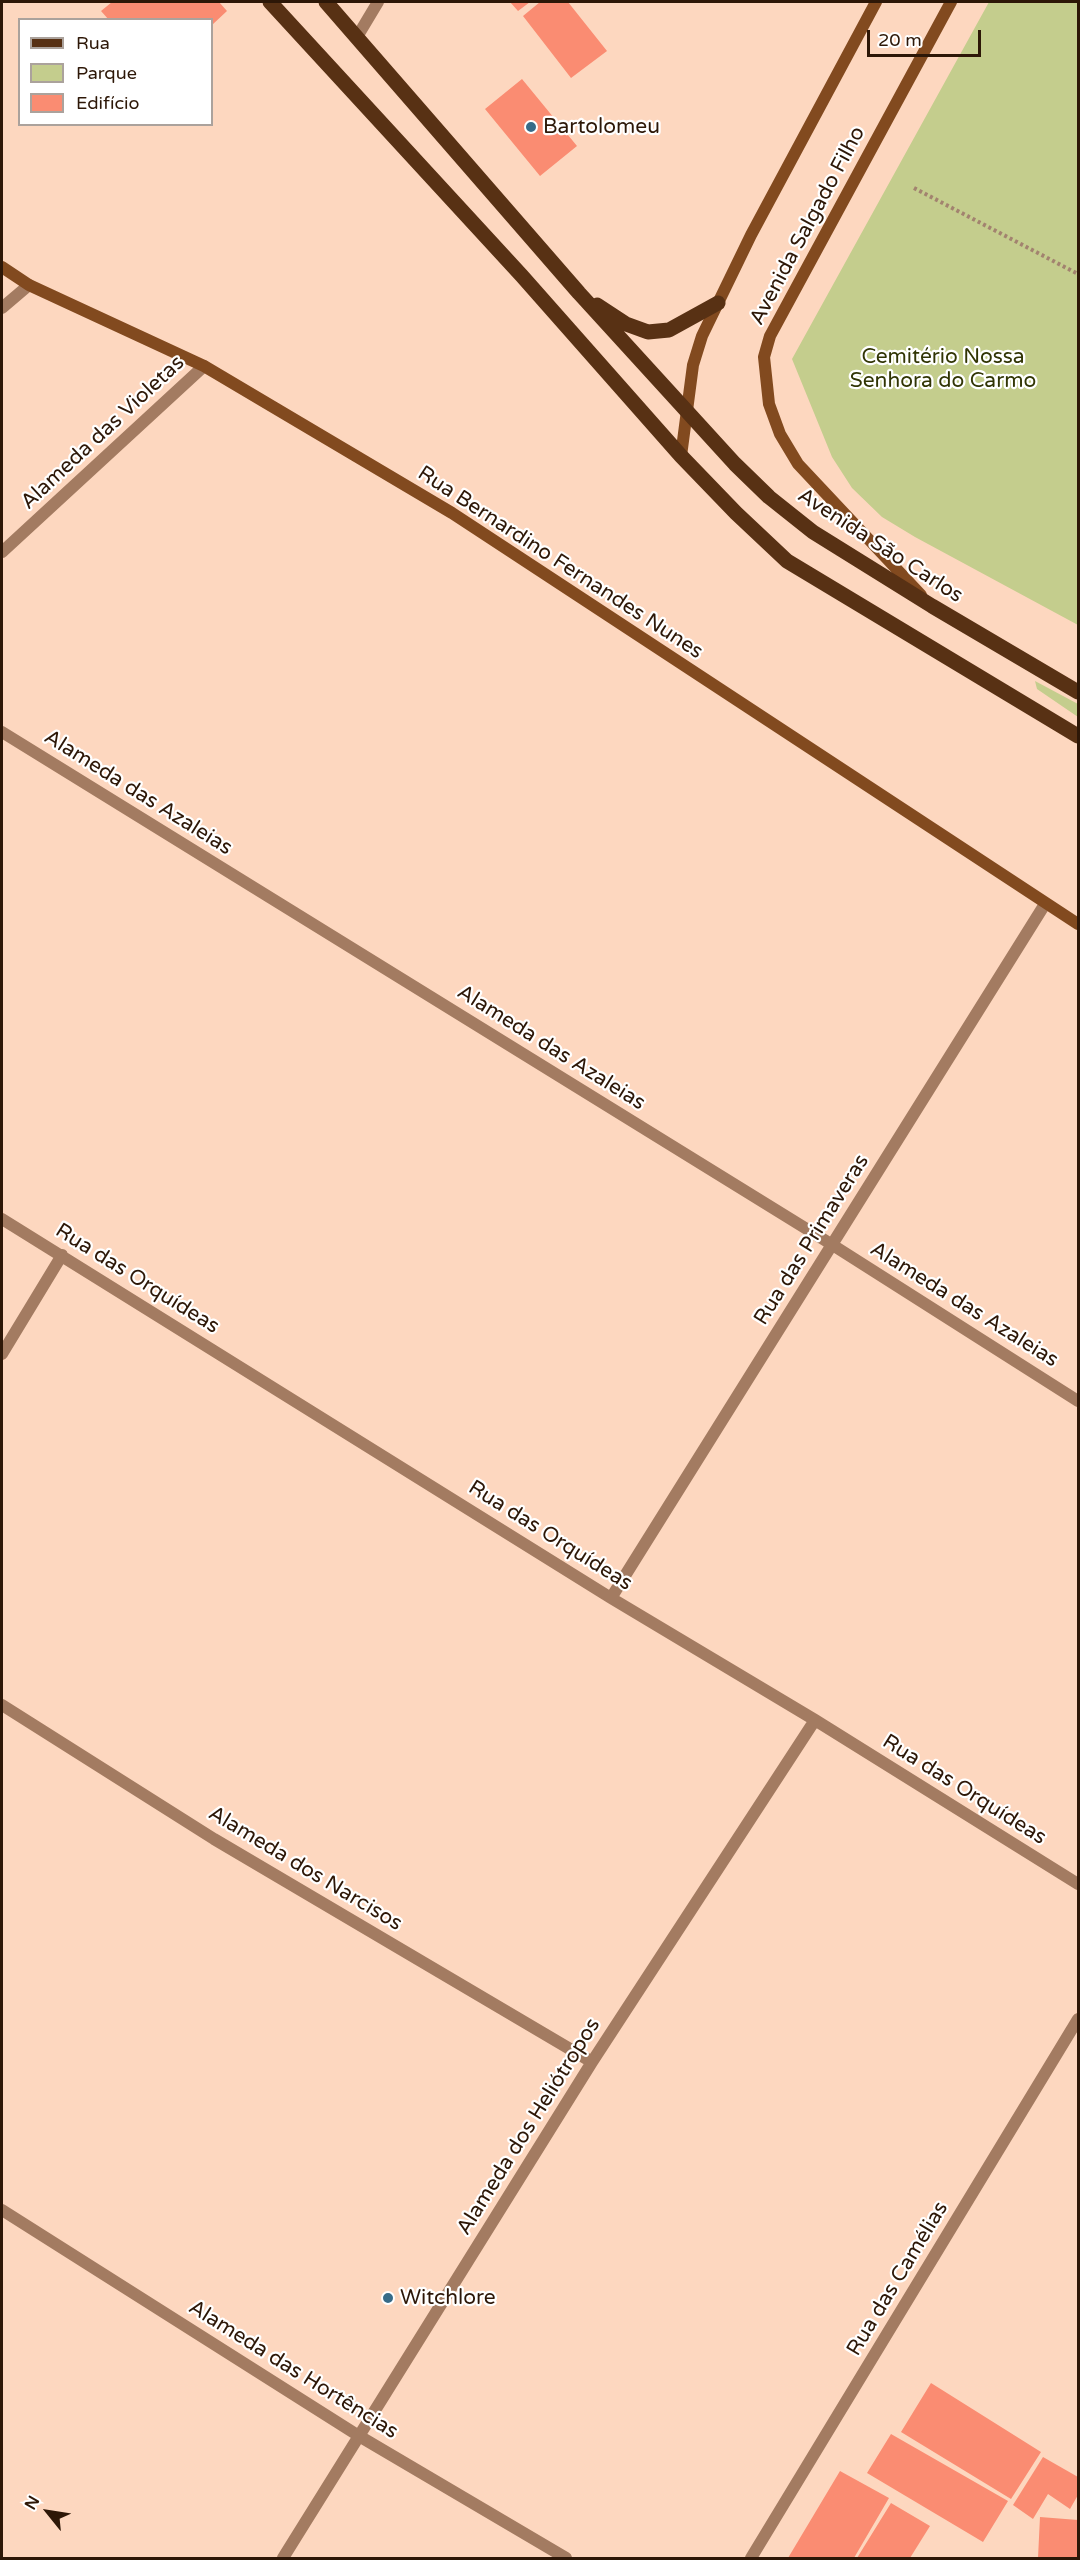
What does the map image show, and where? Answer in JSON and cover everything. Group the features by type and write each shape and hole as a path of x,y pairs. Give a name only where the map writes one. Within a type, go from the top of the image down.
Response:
{"main road":[{"path":"270,2 522,276 681,456 787,561 1078,736"},
{"path":"326,2 579,293 626,324 648,332 669,330 718,303"},
{"name":"Avenida São Carlos","path":"579,293 687,412 769,497 813,532 932,606 1078,692"}],"street":[{"path":"357,37 378,2"},
{"name":"Avenida Salgado Filho","path":"687,412 693,365 702,336 751,235 876,2"},
{"name":"Avenida Salgado Filho","path":"932,606 798,464 780,434 770,404 764,357 770,336 951,2"},
{"name":"Rua Bernardino Fernandes Nunes","path":"2,267 29,285 204,366 452,513 1078,924"},
{"path":"2,308 29,285"},
{"name":"Alameda das Violetas","path":"2,552 204,366"},
{"path":"681,456 687,412"},
{"name":"Alameda das Azaleias","path":"2,732 831,1244 1078,1401"},
{"name":"Rua das Primaveras","path":"611,1598 1045,904"},
{"name":"Rua das Orquídeas","path":"2,1219 611,1598 815,1720 1078,1884"},
{"path":"2,1353 62,1256"},
{"name":"Alameda dos Narcisos","path":"2,1705 214,1839 592,2062"},
{"name":"Alameda dos Heliótropos","path":"283,2559 592,2062 815,1720"},
{"name":"Rua das Camélias","path":"751,2559 1078,2019"},
{"name":"Alameda das Hortências","path":"2,2210 359,2436 566,2559"}],"path":[{"path":"914,188 1078,274"}],"green space":[{"name":"Cemitério Nossa Senhora do Carmo","path":"989,2 1078,2 1078,625 882,517 852,488 832,457 792,359"},
{"path":"1035,681 1078,704 1078,717 1037,689"}],"building":[{"path":"112,2 219,2 227,11 213,24 213,18 107,18 101,11"},
{"path":"510,2 530,2 518,11"},
{"path":"540,2 568,2 607,51 571,78 523,16"},
{"name":"Bartolomeu","path":"522,79 577,146 540,176 485,109"},
{"path":"931,2383 1041,2452 1011,2499 901,2432"},
{"path":"891,2434 1008,2501 983,2542 867,2473"},
{"path":"1043,2457 1078,2477 1078,2495 1070,2509 1048,2494 1033,2519 1013,2505"},
{"path":"840,2471 889,2498 854,2558 788,2558"},
{"path":"891,2503 930,2526 910,2558 857,2558"},
{"path":"1040,2517 1078,2520 1078,2558 1038,2558"}],"place":[{"name":"Bartolomeu","path":"531,127"},
{"name":"Witchlore","path":"388,2298"}]}
